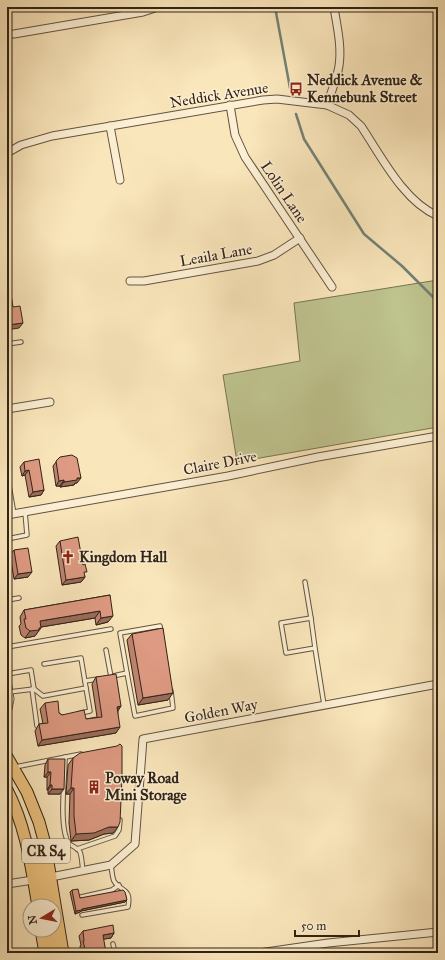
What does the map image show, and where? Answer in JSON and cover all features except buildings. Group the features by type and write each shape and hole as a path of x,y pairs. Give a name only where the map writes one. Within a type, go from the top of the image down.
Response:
{"main road":[{"name":"CR S4","path":"7,757 14,767 36,811 44,839 63,953"},
{"name":"CR S4","path":"8,791 22,823 28,847 36,898"},
{"path":"8,791 15,796 23,809 31,832 41,874 51,877"},
{"path":"33,880 37,880 42,883 46,898"},
{"path":"42,938 45,953"},
{"path":"52,938 55,953"}],"street":[{"path":"14,34 144,12 158,7"},
{"path":"327,105 337,76 340,57 339,35 334,7"},
{"name":"Neddick Avenue","path":"7,153 21,145 40,139 263,100 277,99 327,105 349,115 355,120 406,192 423,208 438,216"},
{"name":"Lolin Lane","path":"230,106 235,135 245,157 332,286"},
{"path":"110,126 120,180"},
{"name":"Leaila Lane","path":"130,281 144,281 258,261 274,255 300,238"},
{"path":"7,409 50,402"},
{"name":"Claire Drive","path":"10,514 228,476 318,457 438,436"},
{"name":"Golden Way","path":"111,865 135,844 143,739 438,684"},
{"path":"7,709 9,703 8,689"},
{"path":"51,877 111,865"},
{"path":"7,884 33,880"},
{"path":"259,953 328,942 438,932"}],"lane":[{"path":"7,344 21,342"},
{"path":"7,474 10,514"},
{"path":"7,539 27,535 25,512"},
{"path":"305,582 324,705"},
{"path":"7,600 19,598"},
{"path":"311,618 281,623 286,653 314,648"},
{"path":"162,633 160,626 120,633 135,716 174,708 170,686"},
{"path":"7,647 111,629"},
{"path":"106,650 111,677"},
{"path":"44,664 81,658 90,711 77,714"},
{"path":"7,674 31,670 37,726"},
{"path":"85,681 127,673"},
{"path":"8,689 33,689 43,696 86,688"},
{"path":"14,767 86,753"},
{"path":"65,757 63,823 67,842 80,853 83,871"},
{"path":"77,849 115,836 119,830 120,815"},
{"path":"82,916 128,907 130,901 127,892 114,882 111,865"},
{"path":"81,897 112,890 118,885"},
{"path":"113,944 114,953"}],"green space":[{"path":"438,280 438,427 237,462 223,375 300,361 294,303"}],"waterway":[{"path":"275,7 290,88"},
{"path":"296,114 304,139 364,234 402,266 434,298 438,304"}],"place":[{"name":"Neddick Avenue & Kennebunk Street","path":"296,89"},
{"name":"Kingdom Hall","path":"68,557"},
{"name":"Poway Road Mini Storage","path":"94,787"}]}
